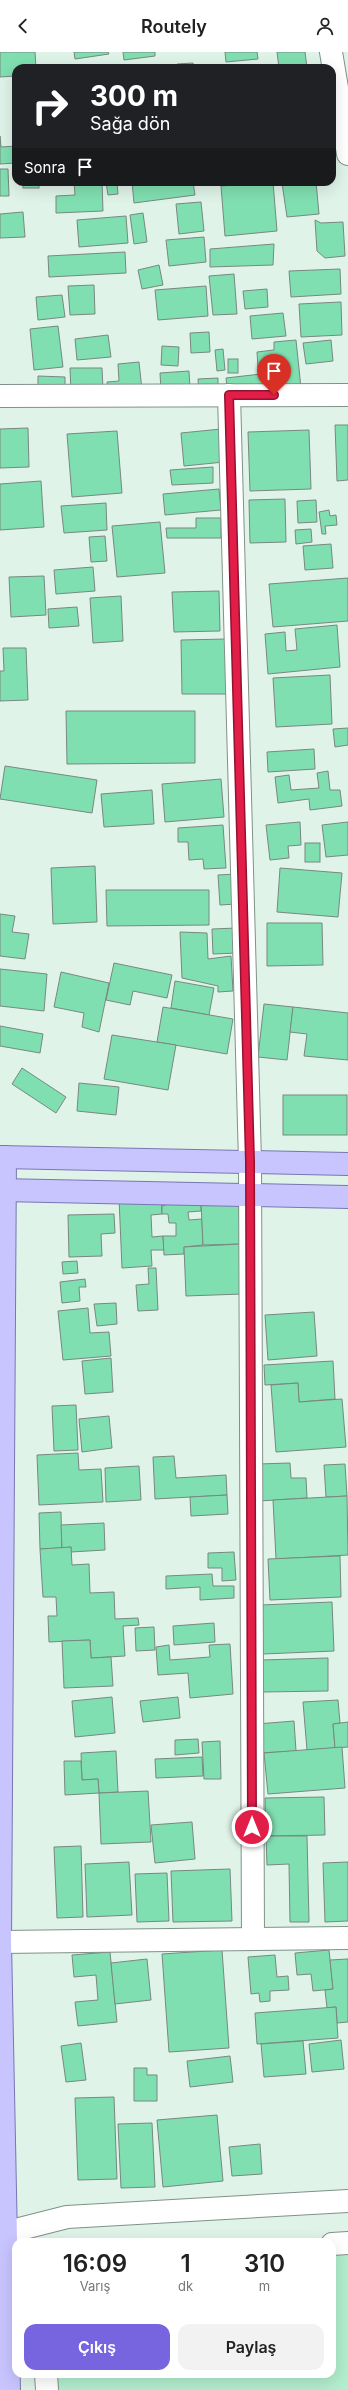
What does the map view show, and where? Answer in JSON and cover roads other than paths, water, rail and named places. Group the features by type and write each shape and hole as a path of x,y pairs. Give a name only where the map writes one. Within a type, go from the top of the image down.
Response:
{"main road":[{"path":"9,2390 2,2232 0,1942 2,1157 348,1164"},
{"path":"2,1190 348,1197"}],"street":[{"path":"331,52 333,64"},
{"path":"336,82 348,154"},
{"path":"229,395 250,1162 253,1938"},
{"path":"0,396 348,395"},
{"path":"0,1942 348,1938"},
{"path":"2,2232 67,2217 348,2201"},
{"path":"2,2232 22,2238"},
{"path":"336,2244 348,2243"},
{"path":"46,2378 47,2390"}]}
